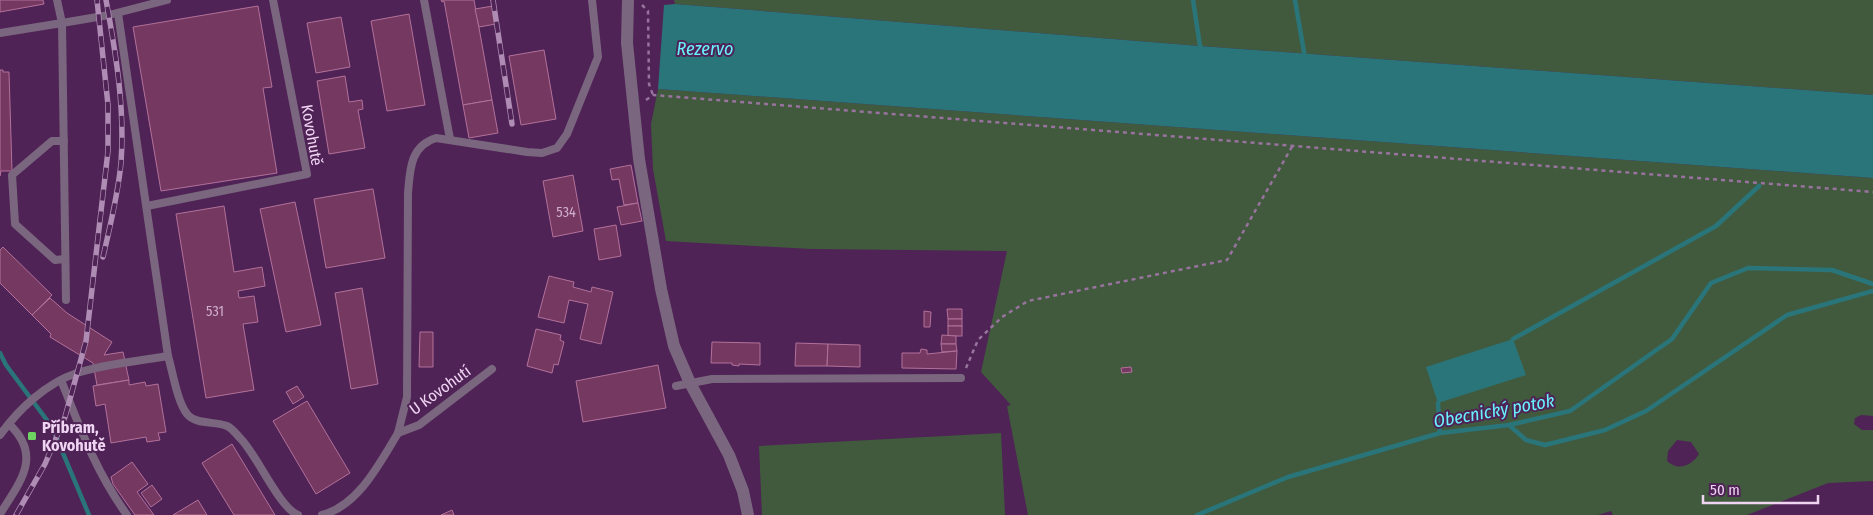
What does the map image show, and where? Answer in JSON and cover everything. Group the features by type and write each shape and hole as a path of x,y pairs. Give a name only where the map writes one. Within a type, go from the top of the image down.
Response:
{"street":[{"path":"633,1 627,43 633,106 639,159 661,289 674,346 690,383 730,455 743,490 748,515"}],"lane":[{"path":"57,0 62,23 66,300"},
{"path":"0,33 118,13 167,0"},
{"name":"Kovohutě","path":"147,206 306,174 273,0"},
{"path":"424,0 450,140"},
{"path":"398,432 407,397 408,193 411,167 418,150 425,142 436,138 462,144 527,152 542,153 557,148 567,134 598,56 592,0"},
{"path":"118,13 168,356 183,408 189,417 199,421 228,426 242,439 286,506 298,515"},
{"path":"64,141 52,141 12,175 15,224 55,260 65,259"},
{"path":"0,436 20,411 43,392 62,380 77,373 90,370 168,356"},
{"name":"U Kovohutí","path":"322,515 330,513 346,504 376,471 398,432 419,425 492,369"},
{"path":"676,386 712,379 961,378"},
{"path":"62,380 103,480 127,515"},
{"path":"0,514 22,478 27,464 27,455 20,434 9,424"}],"path":[{"path":"633,1 648,11 649,84 653,95"},
{"path":"633,106 653,95 1873,192"},
{"path":"961,378 978,340 1002,316 1028,301 1227,260 1293,145"}],"shaded area":[{"path":"674,0 1873,0 1873,95 1200,46 675,4"},
{"path":"658,89 1873,178 1873,416 1861,415 1855,418 1854,424 1862,430 1873,430 1873,481 1828,483 1747,515 1613,515 1611,511 1598,515 1028,515 1007,406 1011,405 981,372 1007,251 811,249 666,241 653,169 651,124","holes":["1677,440 1691,442 1699,454 1693,461 1681,467 1667,461 1668,451"]},
{"path":"1001,433 1005,515 762,515 759,446"}],"water":[{"name":"Rezervo","path":"675,4 1200,46 1873,95 1873,178 658,89 664,5"},
{"path":"1513,339 1526,375 1438,403 1426,367"}],"building":[{"path":"0,0 43,0 44,4 0,12"},
{"path":"441,0 474,0 492,100 463,105 444,1 442,2"},
{"path":"258,6 272,87 263,88 277,173 161,191 133,27"},
{"path":"493,6 496,24 479,27 475,9"},
{"path":"409,14 425,105 387,111 371,21"},
{"path":"341,17 350,67 316,73 307,23"},
{"path":"544,50 556,119 521,125 509,56"},
{"path":"0,70 9,72 12,171 1,171 0,176"},
{"path":"345,76 349,102 362,100 363,109 358,110 365,148 329,154 317,81"},
{"path":"492,100 498,133 469,138 463,105"},
{"path":"631,165 638,203 624,205 619,179 612,180 610,169"},
{"path":"573,175 583,231 553,237 543,181"},
{"path":"373,189 385,258 326,268 314,199"},
{"path":"295,202 321,325 286,332 260,209"},
{"path":"638,203 642,221 621,225 617,207"},
{"path":"224,206 234,272 262,267 265,286 238,291 239,298 254,296 258,322 243,324 254,390 206,398 176,214"},
{"path":"616,225 621,256 599,260 594,229"},
{"path":"3,247 52,295 32,315 0,283 0,250"},
{"path":"549,276 574,282 573,287 591,292 592,287 613,292 601,344 580,339 588,304 569,300 564,323 538,317"},
{"path":"362,288 378,384 351,389 335,293"},
{"path":"50,298 67,313 112,342 104,355 123,352 129,380 97,385 93,363 50,337 51,334 32,315"},
{"path":"947,309 962,309 962,319 948,319"},
{"path":"924,311 931,312 930,327 924,327"},
{"path":"948,319 962,319 962,326 948,326"},
{"path":"948,326 962,326 962,336 948,336"},
{"path":"536,329 561,335 560,340 564,342 558,365 554,364 552,373 527,366"},
{"path":"420,332 433,332 433,367 419,367"},
{"path":"942,335 956,336 956,344 941,344"},
{"path":"712,342 760,343 760,365 739,364 739,366 732,365 732,363 711,363"},
{"path":"796,343 828,344 827,366 795,366"},
{"path":"828,344 860,345 860,367 827,366"},
{"path":"941,344 956,344 957,351 942,352"},
{"path":"921,349 927,350 927,354 957,351 956,369 902,368 902,353 920,353"},
{"path":"658,365 666,408 583,422 576,381"},
{"path":"1131,367 1132,372 1122,373 1121,368"},
{"path":"129,380 129,385 145,382 146,386 158,384 166,432 158,433 160,440 147,442 146,437 111,443 105,404 96,406 93,386"},
{"path":"297,386 304,397 293,404 286,392"},
{"path":"307,401 350,473 316,494 273,421"},
{"path":"232,444 275,515 234,515 202,463"},
{"path":"132,462 148,484 137,492 154,515 135,515 113,484 111,477"},
{"path":"152,485 162,499 151,507 141,493"},
{"path":"198,500 207,515 173,515"},
{"path":"452,510 454,515 441,515"}],"waterway":[{"path":"1193,0 1200,46 1203,50"},
{"path":"1295,0 1305,58"},
{"path":"1513,339 1716,226 1759,186"},
{"name":"Obecnický potok","path":"1197,515 1288,477 1440,433 1509,425 1570,411 1672,339 1711,283 1748,268 1832,270 1873,284"},
{"path":"1509,425 1526,440 1545,445 1605,430 1646,411 1787,315 1873,291"},
{"path":"0,353 6,365 52,427 89,515"},
{"path":"1438,403 1440,433"}],"railway":[{"path":"16,515 45,464 65,417 86,341 108,151 108,105 97,0"},
{"path":"103,257 118,187 122,142 119,81 106,0"},
{"path":"493,0 512,124"}],"place":[{"name":"Příbram, Kovohutě","path":"32,436"}]}
